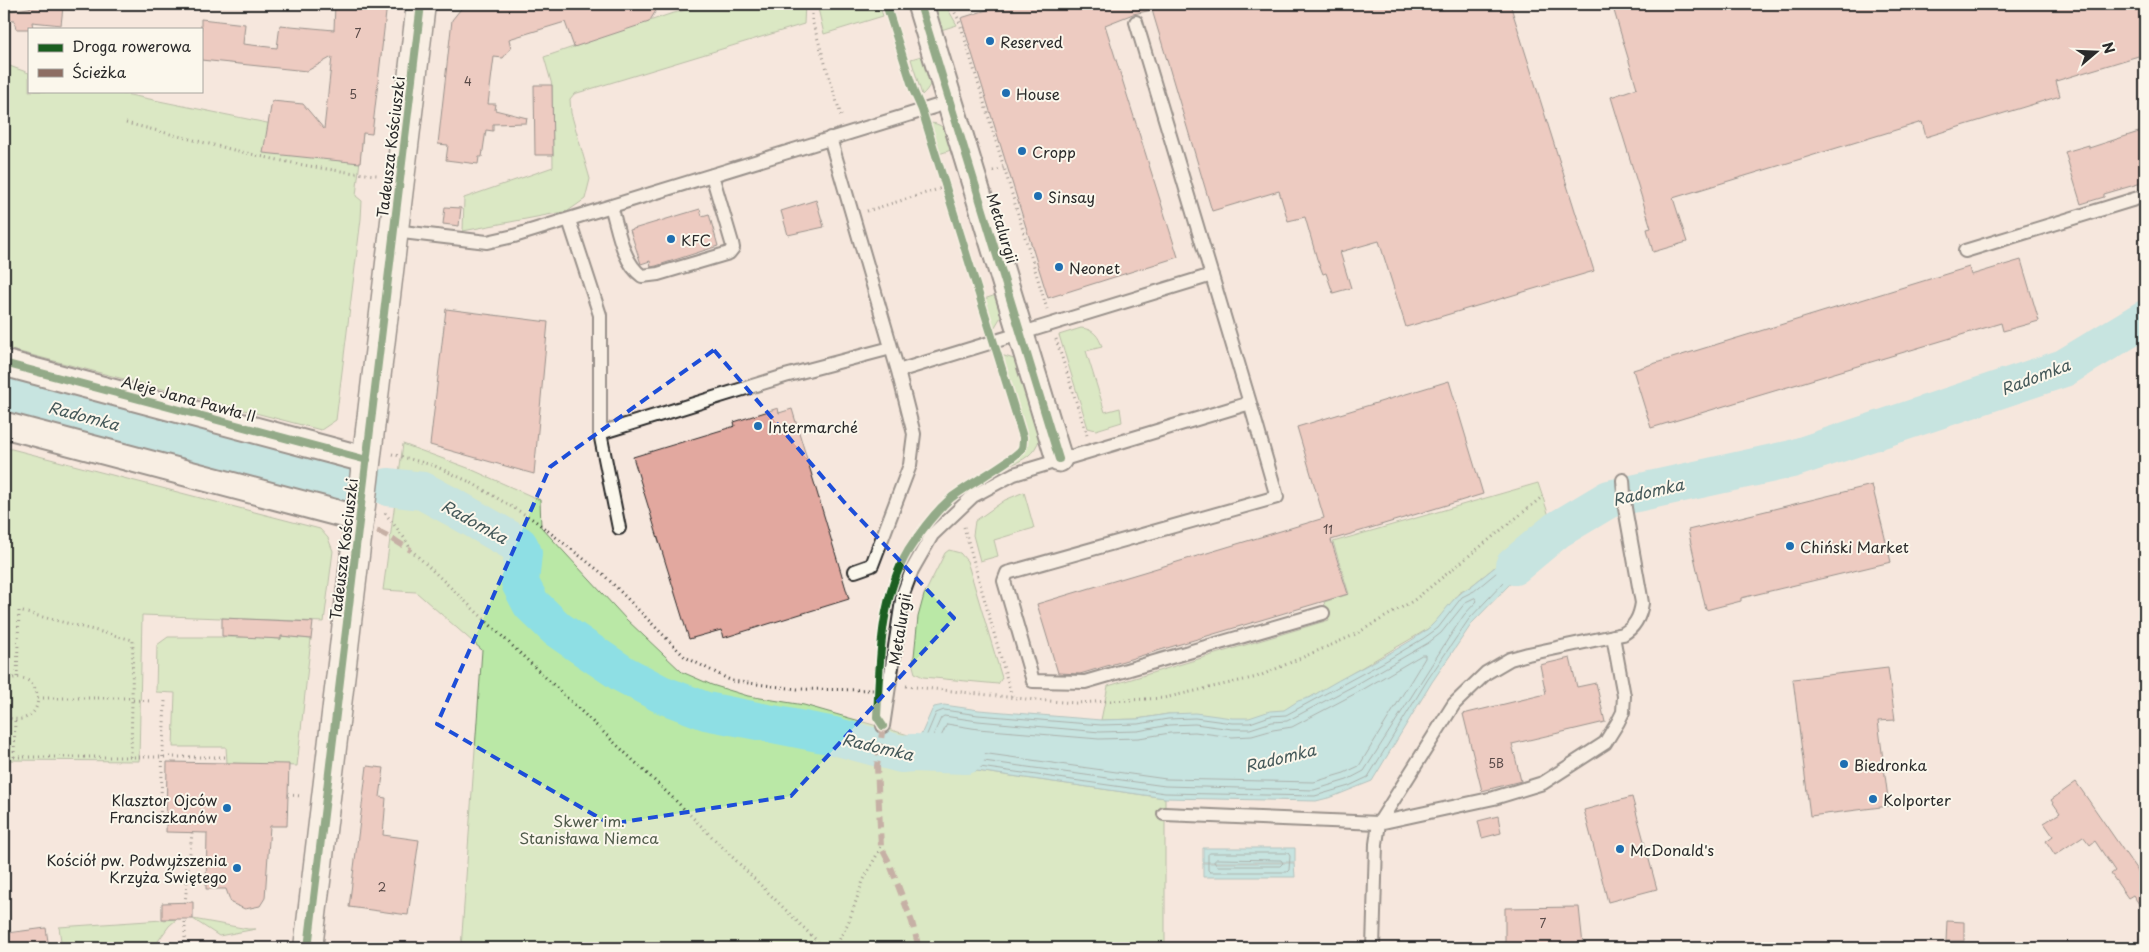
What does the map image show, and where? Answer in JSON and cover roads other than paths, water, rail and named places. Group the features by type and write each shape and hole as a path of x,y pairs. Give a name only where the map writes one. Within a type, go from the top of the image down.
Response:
{"street":[{"name":"Tadeusza Kościuszki","path":"308,948 377,456 394,231 421,4"},
{"name":"Metalurgii","path":"920,4 1059,459"},
{"name":"Aleje Jana Pawła II","path":"4,363 377,456"},
{"path":"4,425 370,513"}],"lane":[{"path":"1136,22 1277,497 1007,573 1004,581 1033,681 1085,682 1323,613"},
{"path":"394,231 487,242 514,236 950,102"},
{"path":"830,138 898,371 914,434 910,465 872,565 855,571"},
{"path":"611,206 625,254 634,269 642,276 658,274 729,252 733,248 712,175"},
{"path":"1965,251 2145,196"},
{"path":"570,220 600,315 600,433 619,528"},
{"path":"898,371 1212,275"},
{"path":"600,433 785,376 891,348"},
{"path":"1059,459 1250,403"},
{"name":"Metalurgii","path":"883,726 903,594 912,570 932,535 972,496 1014,474 1059,459"},
{"path":"1373,948 1376,844 1379,823 1454,704 1486,672 1510,659 1629,631 1641,613 1642,603 1625,508 1622,480"},
{"path":"1164,814 1379,823 1524,790 1543,782 1605,743 1618,722 1623,712 1624,696 1613,636"}],"water":[{"path":"1551,522 1557,544 1509,585 1473,622 1432,682 1372,781 1332,797 1316,801 1165,798 928,764 913,753 932,710 934,707 944,705 979,710 1101,720 1137,719 1168,714 1195,713 1232,718 1249,718 1270,711 1284,710 1298,701 1311,697 1424,632 1457,596"},
{"path":"1203,848 1295,848 1295,862 1203,862"},
{"path":"1203,863 1294,863 1295,877 1203,877"}],"waterway":[{"name":"Radomka","path":"1514,566 1557,530 1609,499 1792,459 2064,368 2145,319"},
{"name":"Radomka","path":"4,394 338,483"},
{"name":"Radomka","path":"388,487 423,491 519,545 523,553 520,583 531,604 557,629 623,674 661,694 706,711 834,736 901,754 966,755"}],"place":[{"name":"Reserved","path":"990,41"},
{"name":"House","path":"1006,93"},
{"name":"Cropp","path":"1022,151"},
{"name":"Sinsay","path":"1038,196"},
{"name":"KFC","path":"671,239"},
{"name":"Neonet","path":"1059,267"},
{"name":"Intermarché","path":"758,426"},
{"name":"Chiński Market","path":"1790,546"},
{"name":"Biedronka","path":"1844,764"},
{"name":"Kolporter","path":"1873,799"},
{"name":"Klasztor Ojców Franciszkanów","path":"227,808"},
{"name":"McDonald's","path":"1620,849"},
{"name":"Kościół pw. Podwyższenia Krzyża Świętego","path":"237,868"}],"park label":[{"name":"Skwer im. Stanisława Niemca","path":"589,828"}]}
